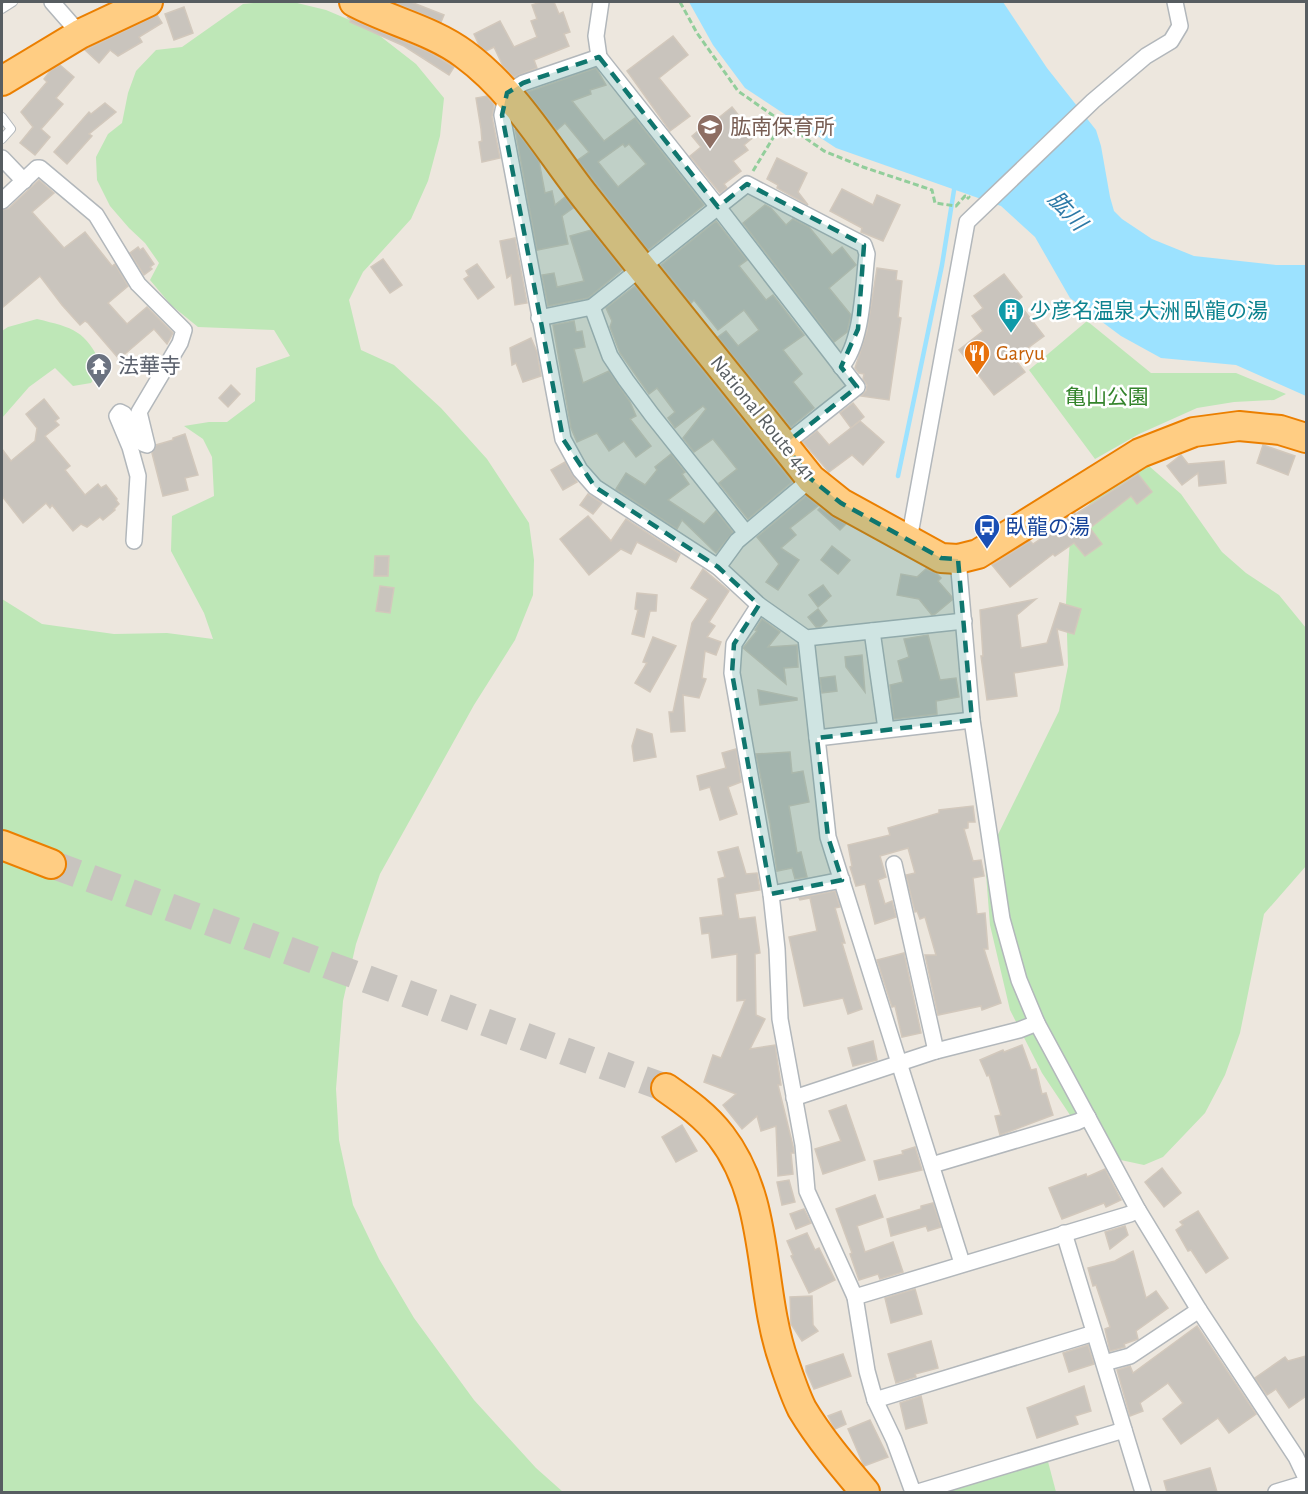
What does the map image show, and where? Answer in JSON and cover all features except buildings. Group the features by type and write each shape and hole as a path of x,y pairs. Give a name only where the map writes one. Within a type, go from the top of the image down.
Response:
{"highway":[{"path":"2,81 80,34 148,2"},
{"name":"National Route 441","path":"354,2 443,41 463,53 489,74 507,93 641,267 811,479 841,503 941,558 958,559"},
{"path":"958,559 978,554 1140,453 1194,432 1239,426 1280,430 1306,438"},
{"path":"2,845 51,864"},
{"path":"666,1088 696,1110 721,1136 743,1172 758,1218 770,1308 783,1360 802,1407 835,1456 865,1492"}],"street":[{"path":"52,2 80,34"},
{"path":"600,2 596,36 599,57 857,387 784,445"},
{"path":"909,540 967,222 1093,101 1146,56 1171,41 1180,26 1175,2"},
{"path":"599,57 523,83 507,93 502,115 563,439 580,470 595,487 718,567 759,605 806,638 964,621"},
{"path":"2,158 24,181"},
{"path":"2,201 37,168 40,168 96,215 138,284 184,330 180,343 139,412 147,445 144,444 124,414 120,412 117,416 130,447 138,476 134,541"},
{"path":"539,318 592,307 747,184 864,245 867,254 858,329 848,359 841,367"},
{"path":"592,307 610,356 626,380 746,533"},
{"path":"718,567 737,541 811,479"},
{"path":"958,559 972,720 1002,919 1019,980 1037,1023 1138,1210 1199,1310 1296,1457 1306,1478"},
{"path":"759,605 734,644 732,673 771,894 777,949 780,1019 803,1145 807,1191 855,1297 867,1371 875,1400 894,1440 913,1492"},
{"path":"872,631 886,729"},
{"path":"806,638 828,837 963,1263"},
{"path":"817,738 972,720"},
{"path":"894,864 936,1052"},
{"path":"771,894 842,880"},
{"path":"794,1098 936,1052 1037,1023"},
{"path":"932,1165 1088,1117"},
{"path":"855,1297 1138,1210"},
{"path":"1064,1233 1143,1492"},
{"path":"1104,1363 1130,1356 1199,1310"},
{"path":"875,1400 1094,1333"},
{"path":"918,1492 1124,1430"},
{"path":"1276,1492 1306,1483"}],"lane":[{"path":"2,9 13,2"},
{"path":"2,117 11,129 2,139"}],"path":[{"path":"680,2 697,33 738,91 782,123 824,151 932,190 935,203 956,206 965,196 969,197"},
{"path":"747,184 782,123"}],"highlighted area":[{"path":"599,57 718,207 747,184 864,245 858,329 841,367 857,387 784,445 811,479 841,503 941,558 958,559 972,720 817,738 828,837 842,880 771,894 732,673 734,644 759,605 718,567 595,487 563,439 502,115 507,93 523,83"}],"green space":[{"path":"293,2 326,10 371,29 416,64 444,98 440,136 428,181 411,219 363,272 349,300 361,350 394,365 441,408 487,459 529,523 534,560 533,595 515,640 474,705 380,874 356,944 343,1001 336,1089 339,1140 353,1205 379,1259 414,1318 474,1400 536,1468 563,1492 2,1492 2,599 42,624 114,634 167,633 213,639 204,613 171,551 172,516 214,496 212,457 203,439 184,426 227,422 255,401 256,368 290,356 274,330 198,327 171,305 150,280 159,263 145,243 110,206 97,180 96,157 108,134 122,123 128,93 136,71 156,50 182,47 243,4"},
{"path":"37,319 77,332 90,345 102,366 91,383 73,386 55,368 29,387 2,418 2,331 8,327"},
{"name":"亀山公園","path":"1087,321 1151,373 1236,373 1286,394 1274,400 1234,402 1197,408 1139,434 1095,459 1029,370"},
{"path":"1125,465 1149,466 1181,494 1222,552 1246,573 1279,595 1306,628 1306,866 1264,914 1240,1033 1225,1075 1205,1113 1163,1157 1144,1165 1116,1159 1072,1118 1042,1073 1010,1010 990,925 985,861 1059,711 1068,666 1066,603 1070,538 1096,493"},
{"path":"1046,1454 1056,1492 918,1492"}],"water":[{"name":"肱川","path":"689,2 1003,2 1047,68 1096,130 1114,211 1122,219 1152,239 1194,256 1276,265 1306,265 1306,396 1236,365 1161,358 1121,336 1070,298 1035,237 1001,206 836,148 745,88 713,45"}],"waterway":[{"path":"898,476 942,265 955,184"}],"tunnel":[{"path":"51,864 666,1088"}],"place":[{"name":"肱南保育所","path":"710,150"},
{"name":"少彦名温泉 大洲 臥龍の湯","path":"1011,334"},
{"name":"Garyu","path":"977,376"},
{"name":"法華寺","path":"99,389"},
{"name":"臥龍の湯","path":"987,550"}]}
